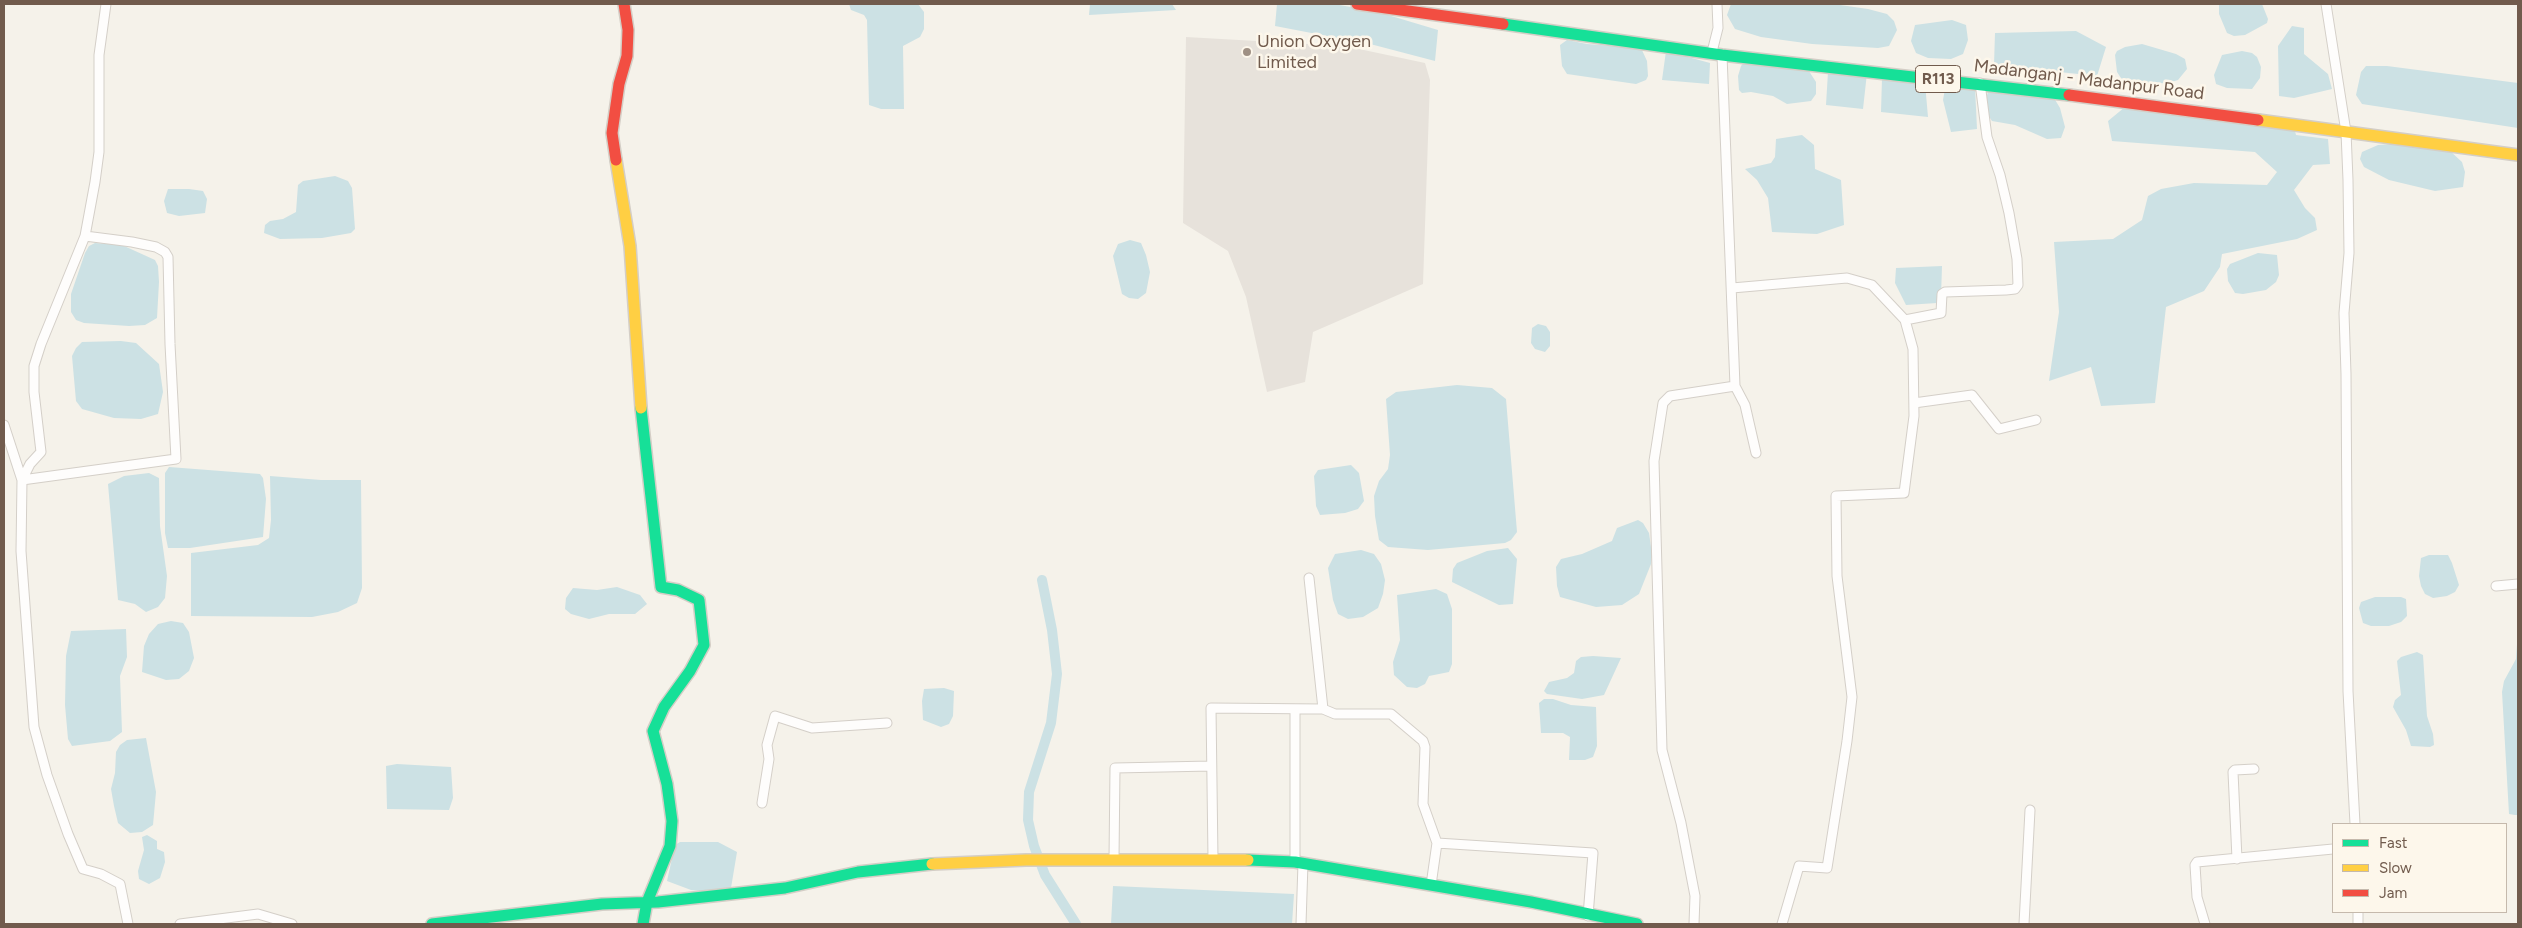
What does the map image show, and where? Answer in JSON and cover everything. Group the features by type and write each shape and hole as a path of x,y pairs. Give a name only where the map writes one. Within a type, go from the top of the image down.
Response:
{"street":[{"path":"22,480 30,464 41,452 34,392 34,366 40,344 53,318 85,236 99,152 99,55 106,4"},
{"path":"624,4 628,30 627,56 619,84 612,133 630,246 640,398 661,587 678,590 700,600 704,645 690,672 664,707 653,731 659,760 667,784 672,821 670,846 647,902 643,924"},
{"name":"Madanganj - Madanpur Road","path":"1358,4 1717,54 1980,83 2518,155"},
{"path":"1717,4 1717,54 1732,288 1735,386 1745,405 1756,453"},
{"path":"2326,4 2346,132 2349,253 2344,313 2348,691 2354,823"},
{"path":"1905,320 1941,313 1942,294 1945,292 2006,290 2015,289 2018,285 2017,259 2009,212 2000,175 1988,142 1980,83"},
{"path":"22,480 176,459 168,257 165,252 156,248 132,242 85,236"},
{"path":"1732,288 1847,278 1872,285 1905,320 1913,349 1914,403 1904,493 1836,496 1837,576 1852,697 1847,741 1827,868 1799,866 1782,924"},
{"path":"1694,924 1695,896 1679,814 1662,750 1654,461 1663,402 1670,396 1735,386"},
{"path":"1914,403 1972,395 2000,429 2036,420"},
{"path":"4,425 22,480 21,551 34,727 46,775 83,869 101,874 120,884 128,924"},
{"path":"1309,578 1323,709"},
{"path":"2496,586 2518,584"},
{"path":"1214,859 1210,708 1323,709 1335,714 1391,714 1420,737 1425,747 1423,804 1437,843 1431,885"},
{"path":"1295,710 1301,924"},
{"path":"762,804 769,760 767,745 775,716 812,728 887,724"},
{"path":"1114,859 1116,768 1211,766"},
{"path":"2237,859 2233,772 2235,770 2254,769"},
{"path":"2024,924 2030,810"},
{"path":"1437,843 1593,853 1588,916"},
{"path":"2205,924 2198,903 2196,863 2332,849"},
{"path":"432,924 602,904 647,902 784,888 858,872 917,865 1026,860 1114,859 1214,859 1299,863 1531,902 1588,916 1637,924"},
{"path":"180,924 258,914 292,924"}],"shaded area":[{"path":"849,4 918,4 924,12 924,29 920,37 903,46 904,109 881,109 869,105 867,20 864,15 851,10"},
{"path":"1090,4 1172,4 1176,10 1089,15"},
{"path":"1277,4 1334,4 1378,12 1438,30 1435,61 1374,45 1275,26"},
{"path":"1731,4 1833,4 1868,9 1887,14 1894,21 1897,30 1889,46 1878,48 1812,44 1761,37 1735,29 1727,15"},
{"path":"2219,4 2262,4 2268,19 2267,23 2245,35 2234,36 2227,33 2219,14"},
{"path":"1952,20 1966,25 1968,40 1963,54 1951,59 1928,58 1916,53 1911,41 1915,25"},
{"path":"2292,26 2304,28 2304,54 2328,74 2332,89 2294,98 2279,96 2278,46"},
{"path":"2076,31 2106,47 2097,76 1994,65 1995,33"},
{"path":"1186,37 1345,46 1425,63 1430,80 1423,284 1313,332 1305,382 1267,392 1246,297 1228,251 1183,223"},
{"path":"1567,40 1587,44 1641,48 1647,61 1648,76 1646,80 1636,84 1567,74 1562,66 1560,45"},
{"path":"2142,44 2176,54 2185,59 2187,69 2178,80 2168,83 2131,84 2123,81 2117,72 2115,55 2117,51 2125,47"},
{"path":"1666,51 1710,63 1709,84 1662,80"},
{"path":"2242,51 2252,53 2257,57 2261,67 2260,78 2252,89 2227,88 2216,84 2214,75 2222,55"},
{"path":"1745,61 1807,68 1816,82 1816,94 1811,101 1787,104 1773,96 1751,92 1742,93 1739,90 1738,76 1741,66"},
{"path":"2366,66 2387,66 2518,83 2518,128 2362,104 2356,95 2361,72"},
{"path":"1828,72 1867,73 1863,109 1826,105"},
{"path":"1882,78 1925,83 1928,117 1881,112"},
{"path":"1946,83 1975,87 1977,129 1951,132 1943,100"},
{"path":"1992,90 2054,98 2060,108 2065,127 2061,138 2047,139 2015,125 1992,121 1988,115 1986,98 1988,92"},
{"path":"2125,107 2294,127 2296,135 2328,139 2330,164 2313,165 2294,190 2305,208 2315,218 2317,230 2297,239 2222,254 2220,267 2204,291 2166,307 2155,403 2101,406 2091,367 2049,381 2059,312 2054,242 2113,239 2142,220 2148,196 2161,189 2194,183 2267,185 2277,172 2255,152 2112,141 2108,121"},
{"path":"1802,135 1814,145 1815,169 1841,180 1844,225 1817,234 1772,232 1768,198 1757,180 1745,169 1771,163 1775,157 1776,139"},
{"path":"2392,144 2449,150 2462,162 2465,172 2463,187 2435,191 2389,180 2364,167 2360,159 2362,152 2378,145"},
{"path":"335,176 348,181 352,188 355,229 351,233 322,238 280,239 264,233 265,225 270,221 283,219 296,212 298,185 303,181"},
{"path":"168,189 203,191 207,199 205,213 179,216 167,213 164,201"},
{"path":"1130,240 1141,243 1150,272 1146,293 1138,299 1129,298 1122,294 1113,256 1118,244"},
{"path":"95,243 122,245 155,260 158,266 159,282 157,318 145,325 129,326 84,323 76,320 71,312 71,294 85,253 89,246"},
{"path":"2258,253 2277,255 2279,275 2276,282 2266,290 2243,294 2235,293 2228,281 2227,269 2230,264"},
{"path":"1942,266 1941,297 1937,303 1906,305 1895,283 1896,268"},
{"path":"1538,324 1546,326 1550,332 1550,346 1545,352 1535,349 1531,343 1532,328"},
{"path":"121,341 136,343 159,364 163,392 158,414 141,419 114,418 82,409 76,401 72,356 76,348 82,342"},
{"path":"1457,385 1492,388 1506,399 1517,532 1511,540 1505,543 1428,550 1388,547 1379,540 1374,496 1379,481 1388,469 1390,455 1386,399 1396,392"},
{"path":"1351,465 1359,473 1364,501 1358,509 1345,513 1320,515 1316,506 1314,476 1318,470"},
{"path":"169,467 260,474 263,478 266,499 263,537 190,548 168,548 165,533 165,473"},
{"path":"149,473 159,478 160,526 167,576 165,598 158,607 146,612 135,604 118,600 108,484 124,476"},
{"path":"270,476 321,480 361,480 362,588 357,603 338,612 312,617 191,616 191,553 258,545 269,538 271,520"},
{"path":"1638,520 1643,523 1649,533 1652,554 1651,564 1639,594 1622,605 1596,607 1560,597 1557,586 1556,567 1561,559 1582,554 1612,541 1617,528"},
{"path":"1508,548 1517,559 1513,604 1499,605 1452,582 1453,569 1457,563 1487,551"},
{"path":"1361,550 1374,554 1381,564 1385,580 1383,594 1378,608 1363,617 1348,619 1338,614 1333,600 1328,568 1335,554"},
{"path":"2429,555 2448,555 2459,585 2455,592 2447,596 2433,598 2425,594 2419,576 2421,558"},
{"path":"617,587 640,595 647,604 635,614 609,614 589,619 571,614 565,609 566,598 573,588 597,590"},
{"path":"1436,589 1447,594 1452,609 1452,664 1449,672 1429,676 1425,684 1417,688 1407,687 1394,675 1393,662 1400,640 1397,595"},
{"path":"2375,597 2401,597 2406,599 2407,616 2401,622 2389,626 2371,626 2363,623 2359,608 2361,602"},
{"path":"171,621 183,623 189,632 194,658 189,671 179,679 166,680 142,672 144,646 149,634 158,624"},
{"path":"126,629 127,657 120,676 122,732 110,741 72,746 68,739 65,705 66,656 71,631"},
{"path":"2518,629 2518,815 2515,815 2509,814 2502,692 2504,681 2516,659"},
{"path":"2417,652 2423,655 2427,716 2433,734 2434,745 2430,747 2411,746 2406,730 2393,707 2395,700 2401,695 2397,661 2401,657"},
{"path":"1581,657 1621,658 1604,695 1582,699 1547,694 1544,691 1549,682 1567,678 1574,673 1576,661"},
{"path":"944,688 954,691 953,716 949,724 941,727 923,720 922,701 924,689"},
{"path":"1544,699 1553,699 1571,705 1596,707 1597,746 1593,757 1585,760 1569,760 1570,737 1563,733 1541,733 1539,703"},
{"path":"146,738 156,792 153,825 142,832 130,833 118,823 111,789 115,773 116,752 120,745 127,740"},
{"path":"397,764 451,767 453,798 449,810 387,809 386,766"},
{"path":"147,835 157,841 157,849 164,852 165,862 160,878 149,884 139,879 138,871 144,850 142,837"},
{"path":"680,842 718,842 737,852 731,888 709,892 691,890 667,881 675,845"},
{"path":"1113,886 1294,894 1292,924 1111,924"}],"waterway":[{"path":"1042,580 1052,630 1057,674 1051,723 1029,792 1028,820 1034,846 1045,875 1076,924"}],"traffic: fast":[{"path":"1503,24 1722,55 2069,95"},
{"path":"641,408 661,587 678,590 699,600 704,645 690,671 664,707 653,731 667,784 672,821 670,846 647,902 643,924"},
{"path":"1248,860 1295,862 1531,902 1637,924"},
{"path":"432,924 602,904 658,902 785,888 858,872 932,864"}],"traffic: slow":[{"path":"2258,120 2518,155"},
{"path":"616,160 630,246 641,408"},
{"path":"932,864 1026,860 1248,860"}],"traffic: jam":[{"path":"616,160 612,133 619,84 627,56 628,30 624,4"},
{"path":"1357,4 1503,24"},
{"path":"2069,95 2258,120"}],"place":[{"name":"Union Oxygen Limited","path":"1247,52"}]}
